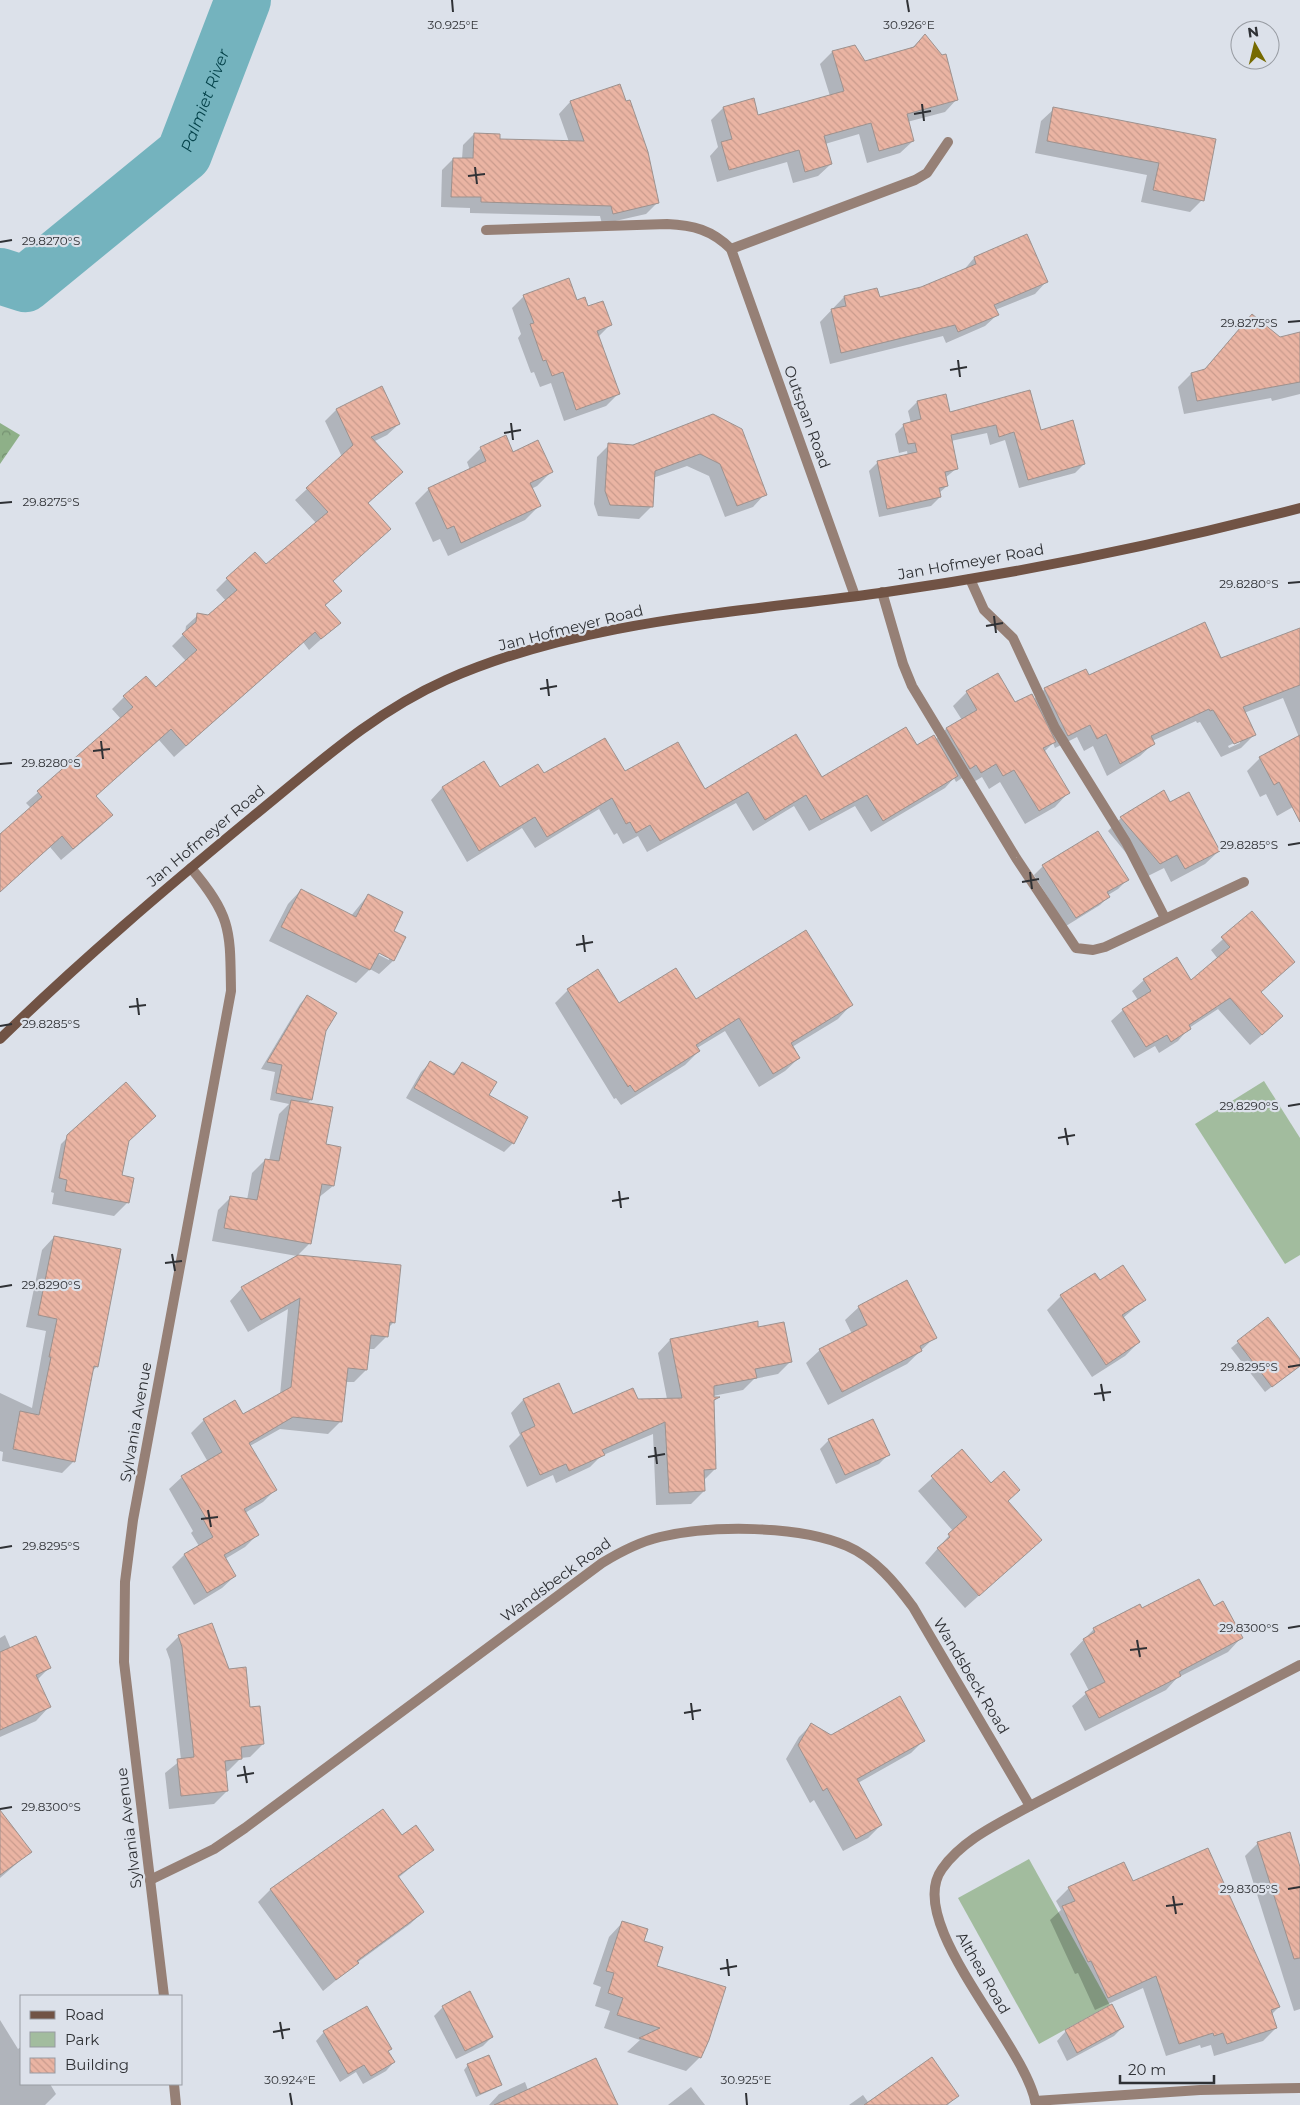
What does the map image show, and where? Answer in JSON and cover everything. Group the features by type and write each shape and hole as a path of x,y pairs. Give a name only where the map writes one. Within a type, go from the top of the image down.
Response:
{"street":[{"path":"486,230 687,225 704,229 720,237 731,249 915,180 927,172 948,142"},
{"name":"Outspan Road","path":"731,249 855,596"},
{"name":"Jan Hofmeyer Road","path":"0,1040 59,982 191,868 348,738 400,704 446,680 545,646 619,628 970,579 1132,547 1300,508"},
{"path":"970,579 984,610 1013,638 1055,728 1126,842 1165,918"},
{"path":"882,592 903,664 912,686 1016,858 1076,948 1093,950 1244,882"},
{"name":"Sylvania Avenue","path":"164,1995 124,1662 125,1582 133,1520 231,992 229,932 225,916 214,895 191,868"},
{"name":"Wandsbeck Road","path":"150,1880 214,1849 245,1828 602,1563 624,1550 658,1537 690,1531 740,1530 789,1532 848,1546 874,1563 893,1581 913,1607 1030,1806"},
{"path":"1030,1806 1300,1664"},
{"name":"Althea Road","path":"1030,1806 972,1839 952,1856 940,1871 936,1886 936,1903 938,1922 948,1947 1024,2071 1036,2103"},
{"path":"174,2085 176,2105"},
{"path":"1036,2103 1200,2090 1300,2088"}],"green space":[{"path":"0,423 20,435 0,464"},
{"path":"1264,1081 1300,1138 1300,1255 1285,1264 1195,1124"},
{"path":"1029,1859 1110,2005 1039,2044 958,1898"}],"building":[{"path":"925,34 942,55 946,54 958,100 907,114 914,141 879,151 871,123 824,136 832,164 805,172 799,150 729,170 721,142 732,139 723,107 754,98 758,115 844,91 832,51 855,45 865,61 914,47"},
{"path":"620,84 626,101 630,100 648,152 659,203 613,214 611,206 481,202 481,197 451,197 453,158 473,158 474,133 500,134 500,139 584,141 570,101"},
{"path":"1053,107 1216,139 1204,201 1153,190 1159,163 1047,141"},
{"path":"1027,234 1048,282 994,305 999,315 958,332 955,325 841,353 831,309 846,306 844,296 877,288 880,297 921,287 976,264 974,257"},
{"path":"569,278 577,300 585,297 588,306 603,301 612,325 597,331 620,394 576,410 563,372 552,376 546,360 543,361 530,324 534,323 523,295"},
{"path":"1252,314 1280,337 1300,332 1300,382 1197,401 1191,373 1205,369"},
{"path":"382,386 400,424 371,437 403,472 368,503 391,529 333,581 342,591 325,605 341,623 321,639 315,632 186,746 171,729 96,796 113,815 73,849 62,836 0,892 0,834 42,797 37,791 133,707 123,696 146,676 156,687 197,650 182,634 196,622 197,613 208,615 237,590 226,578 255,552 266,564 328,512 306,488 353,445 336,409"},
{"path":"1030,390 1041,430 1073,420 1085,464 1028,480 1014,432 999,437 996,425 951,435 958,469 945,472 948,486 939,488 941,497 887,509 877,461 917,452 915,443 908,444 903,424 921,419 917,401 946,394 950,412"},
{"path":"713,414 742,429 767,495 737,506 720,464 700,454 655,471 653,507 610,505 605,491 608,443 633,445"},
{"path":"506,435 513,452 538,440 553,472 530,483 541,506 461,543 454,526 447,529 428,488 486,461 480,447"},
{"path":"1205,622 1221,658 1300,628 1300,685 1243,707 1256,735 1234,744 1213,710 1210,711 1209,709 1151,736 1155,744 1120,764 1106,734 1097,739 1090,725 1068,736 1044,688 1086,669 1089,675"},
{"path":"998,673 1015,702 1032,694 1056,742 1043,748 1070,793 1039,811 1014,770 1003,776 996,764 981,773 976,765 970,769 946,728 977,710 966,691"},
{"path":"906,727 917,745 934,735 958,776 883,821 867,795 821,820 806,795 765,820 748,792 660,841 650,825 636,833 630,822 626,824 612,798 547,837 535,817 479,851 442,787 484,761 500,787 538,764 544,773 605,738 625,771 678,742 705,789 796,734 822,777"},
{"path":"1300,735 1300,822 1279,782 1274,785 1259,757"},
{"path":"1164,790 1170,802 1189,792 1220,851 1185,869 1177,855 1160,864 1120,817"},
{"path":"1098,831 1129,880 1107,892 1110,897 1076,918 1042,865"},
{"path":"301,889 356,917 368,894 403,912 394,931 406,937 394,961 379,953 370,970 281,927"},
{"path":"1252,911 1295,962 1261,992 1283,1016 1262,1035 1230,998 1189,1025 1191,1029 1171,1042 1167,1035 1146,1047 1122,1009 1151,991 1143,979 1177,957 1191,980 1230,947 1221,937"},
{"path":"806,930 853,1005 791,1043 800,1058 773,1074 739,1018 696,1045 700,1051 635,1092 630,1085 628,1087 567,989 598,969 619,1003 676,968 696,999"},
{"path":"307,995 337,1013 326,1031 312,1100 276,1093 282,1065 267,1062"},
{"path":"430,1061 454,1075 462,1062 497,1082 489,1095 528,1117 514,1144 414,1088"},
{"path":"126,1082 156,1116 129,1141 122,1175 134,1178 129,1203 65,1191 67,1180 59,1178 67,1135"},
{"path":"291,1100 333,1107 326,1144 341,1147 334,1186 322,1184 311,1244 224,1228 230,1196 257,1200 265,1159 279,1161"},
{"path":"54,1236 121,1249 98,1367 94,1366 75,1462 13,1449 20,1411 39,1415 51,1357 49,1357 57,1319 38,1315"},
{"path":"298,1255 401,1265 395,1323 390,1322 388,1337 371,1335 367,1370 348,1368 342,1422 293,1417 249,1443 277,1490 244,1509 259,1535 224,1555 236,1576 207,1593 184,1554 213,1537 203,1519 206,1518 181,1476 222,1452 203,1419 235,1400 243,1414 291,1387 300,1298 261,1320 241,1287"},
{"path":"1123,1265 1146,1300 1122,1315 1140,1342 1106,1365 1060,1295 1095,1273 1100,1280"},
{"path":"907,1280 937,1338 920,1346 922,1351 842,1392 819,1349 867,1325 858,1306"},
{"path":"1268,1317 1300,1359 1300,1366 1272,1387 1237,1341"},
{"path":"758,1321 758,1327 784,1322 792,1362 755,1369 757,1378 714,1386 714,1397 720,1397 714,1400 716,1469 704,1470 705,1491 669,1493 665,1422 602,1450 605,1455 569,1471 566,1464 540,1475 521,1433 535,1426 523,1399 559,1383 573,1414 633,1388 638,1399 682,1398 670,1339"},
{"path":"873,1419 890,1455 845,1475 828,1439"},
{"path":"962,1449 991,1483 1004,1471 1020,1490 1008,1501 1042,1540 979,1596 937,1548 950,1537 948,1534 967,1517 931,1476"},
{"path":"1199,1579 1214,1606 1223,1601 1243,1638 1179,1672 1181,1676 1099,1718 1085,1692 1105,1682 1083,1639 1095,1632 1093,1628 1140,1604 1142,1608"},
{"path":"212,1623 229,1669 246,1667 250,1707 260,1706 264,1744 241,1747 242,1759 225,1761 228,1791 181,1796 177,1759 194,1757 182,1647 178,1635"},
{"path":"36,1636 51,1668 36,1675 51,1707 0,1730 0,1652"},
{"path":"900,1696 925,1741 857,1779 882,1825 856,1839 827,1788 823,1791 798,1745 811,1723 831,1735"},
{"path":"383,1809 402,1835 416,1825 434,1850 398,1876 424,1912 357,1961 359,1963 336,1980 270,1889"},
{"path":"0,1810 32,1852 0,1875"},
{"path":"1290,1832 1300,1867 1300,1958 1294,1959 1257,1842"},
{"path":"1208,1848 1280,2007 1271,2010 1277,2028 1227,2044 1223,2033 1214,2036 1213,2033 1179,2044 1156,1976 1108,1998 1091,1961 1088,1962 1062,1906 1075,1901 1068,1887 1124,1862 1133,1881"},
{"path":"622,1921 648,1929 644,1941 663,1947 657,1966 726,1987 709,2040 701,2058 639,2038 660,2028 617,2015 623,1998 608,1993 614,1973 606,1971"},
{"path":"470,1991 493,2037 465,2051 442,2006"},
{"path":"1112,2004 1124,2027 1077,2053 1065,2030"},
{"path":"367,2006 392,2049 388,2051 395,2062 371,2076 364,2065 348,2074 323,2031"},
{"path":"489,2055 502,2085 480,2094 467,2064"},
{"path":"932,2057 959,2096 946,2105 864,2105"},
{"path":"596,2058 618,2105 494,2105"}],"waterway":[{"name":"Palmiet River","path":"0,276 25,284 184,154 243,0"}]}
